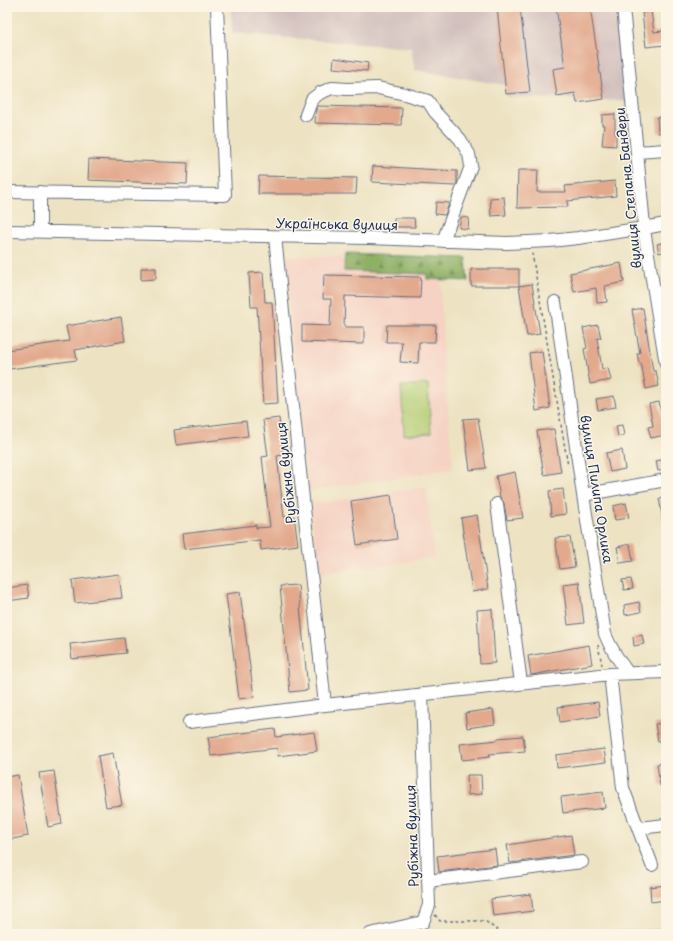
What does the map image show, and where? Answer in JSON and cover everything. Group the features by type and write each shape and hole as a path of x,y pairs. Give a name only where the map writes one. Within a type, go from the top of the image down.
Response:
{"street":[{"path":"7,192 225,195 218,7"},
{"name":"вулиця Степана Бандери","path":"623,7 644,228 662,318 666,364"},
{"path":"306,115 312,99 320,93 332,88 378,88 428,101 435,112 460,139 469,154 470,166 443,241"},
{"path":"637,152 666,150"},
{"path":"40,192 40,231"},
{"name":"Українська вулиця","path":"7,231 508,243 550,241 666,224"},
{"name":"Рубіжна вулиця","path":"275,237 325,705"},
{"name":"вулиця Пилипа Орлика","path":"555,302 605,634 616,658 628,673"},
{"path":"583,495 666,480"},
{"path":"497,504 521,684"},
{"path":"189,722 325,705 607,674 666,672"},
{"path":"607,674 623,788 652,865"},
{"name":"Рубіжна вулиця","path":"370,934 423,922 429,905 422,694"},
{"path":"638,828 666,825"},
{"path":"428,881 582,862"}],"path":[{"path":"532,253 569,472"},
{"path":"598,644 607,674"},
{"path":"429,905 440,921 485,921 497,930 498,934"}],"shaded area":[{"path":"231,7 618,7 628,101 507,97 505,85 415,70 411,48 232,33"},
{"path":"284,256 440,257 443,352 453,469 308,491"},
{"path":"426,487 435,558 320,573 310,504"}],"green space":[{"path":"345,254 466,258 468,281 427,279 427,274 344,271"},
{"path":"428,384 431,433 404,435 401,386"},
{"path":"666,930 666,934 540,934"}],"building":[{"path":"497,7 520,7 530,92 506,94"},
{"path":"556,7 590,7 604,99 577,103 575,93 557,96 553,69 565,67"},
{"path":"651,11 654,32 663,31 665,45 646,47 642,13"},
{"path":"334,58 368,63 367,71 333,68"},
{"path":"318,106 402,108 401,125 315,123 316,110"},
{"path":"615,114 616,146 602,145 604,125 602,125 602,115"},
{"path":"666,116 666,132 658,133 657,117"},
{"path":"89,159 188,163 187,184 88,180"},
{"path":"373,166 457,171 457,183 455,186 372,182"},
{"path":"518,170 538,170 537,192 566,192 565,186 615,181 616,196 567,201 568,207 517,208"},
{"path":"259,176 357,178 356,194 258,194"},
{"path":"504,197 506,215 491,216 490,198"},
{"path":"436,202 449,203 445,215 435,214"},
{"path":"461,217 469,218 468,229 459,228"},
{"path":"394,218 414,218 415,227 394,227"},
{"path":"666,242 666,251 659,253 657,244"},
{"path":"621,263 624,282 605,286 607,302 597,303 596,288 574,292 570,273"},
{"path":"141,268 156,268 156,279 141,280"},
{"path":"471,269 519,269 519,286 471,286"},
{"path":"263,272 265,302 272,302 278,403 263,404 257,307 251,307 249,273"},
{"path":"324,275 421,277 420,298 345,296 344,327 364,327 364,344 302,342 302,325 330,326 331,299 323,299"},
{"path":"532,284 540,334 527,336 519,286"},
{"path":"643,308 653,371 656,371 659,386 646,389 641,363 639,363 637,353 640,353 632,310"},
{"path":"121,317 125,341 75,350 77,360 10,369 7,350 69,341 66,326"},
{"path":"387,325 436,325 435,342 419,342 418,363 400,362 402,342 386,342"},
{"path":"598,325 601,338 597,338 602,369 608,368 611,380 590,384 584,349 587,348 583,328"},
{"path":"542,351 550,408 536,411 529,353"},
{"path":"614,396 616,407 598,410 596,399"},
{"path":"659,402 665,435 651,438 648,427 653,426 649,404"},
{"path":"279,418 283,455 277,456 284,517 294,516 298,545 261,550 260,540 184,549 182,534 256,525 256,528 270,527 262,457 268,456 263,420"},
{"path":"478,418 486,468 470,470 463,419"},
{"path":"246,421 248,436 176,445 174,430"},
{"path":"622,425 624,435 618,437 616,426"},
{"path":"554,429 561,472 544,475 537,431"},
{"path":"622,450 625,469 610,472 606,453"},
{"path":"666,459 666,470 658,471 656,461"},
{"path":"515,472 523,518 507,520 504,503 500,497 496,476"},
{"path":"563,489 566,514 551,516 549,491"},
{"path":"391,495 397,539 357,545 351,501"},
{"path":"666,498 666,519 663,519 659,499"},
{"path":"626,503 629,518 615,520 613,506"},
{"path":"477,515 488,589 472,592 461,518"},
{"path":"570,537 575,567 560,569 555,538"},
{"path":"630,544 633,561 620,563 617,547"},
{"path":"119,574 122,598 75,603 72,580"},
{"path":"631,579 633,589 624,590 622,580"},
{"path":"579,582 584,623 568,625 563,584"},
{"path":"27,585 29,598 7,601 7,588"},
{"path":"298,585 308,690 290,692 280,586"},
{"path":"240,592 254,697 239,699 226,594"},
{"path":"639,602 641,612 625,615 624,605"},
{"path":"492,609 495,663 480,664 477,610"},
{"path":"642,635 644,644 634,646 633,637"},
{"path":"124,638 126,653 72,659 70,644"},
{"path":"589,645 592,664 531,675 528,656"},
{"path":"598,702 600,716 560,722 558,707"},
{"path":"493,709 495,724 467,728 465,713"},
{"path":"666,723 666,740 658,741 655,724"},
{"path":"275,729 276,737 314,732 317,751 278,756 277,748 211,756 208,737"},
{"path":"523,736 525,751 489,754 490,757 462,760 460,744"},
{"path":"604,749 606,762 557,768 556,755"},
{"path":"113,753 122,805 106,807 98,756"},
{"path":"666,763 666,785 660,786 657,764"},
{"path":"54,771 62,824 48,827 39,773"},
{"path":"18,775 28,836 7,840 7,777"},
{"path":"467,775 481,775 482,794 468,795"},
{"path":"603,792 605,808 563,813 561,797"},
{"path":"571,835 574,855 510,863 507,845"},
{"path":"495,849 497,865 439,872 437,856"},
{"path":"666,885 666,900 651,902 650,887"},
{"path":"531,894 533,911 493,916 491,899"}]}
